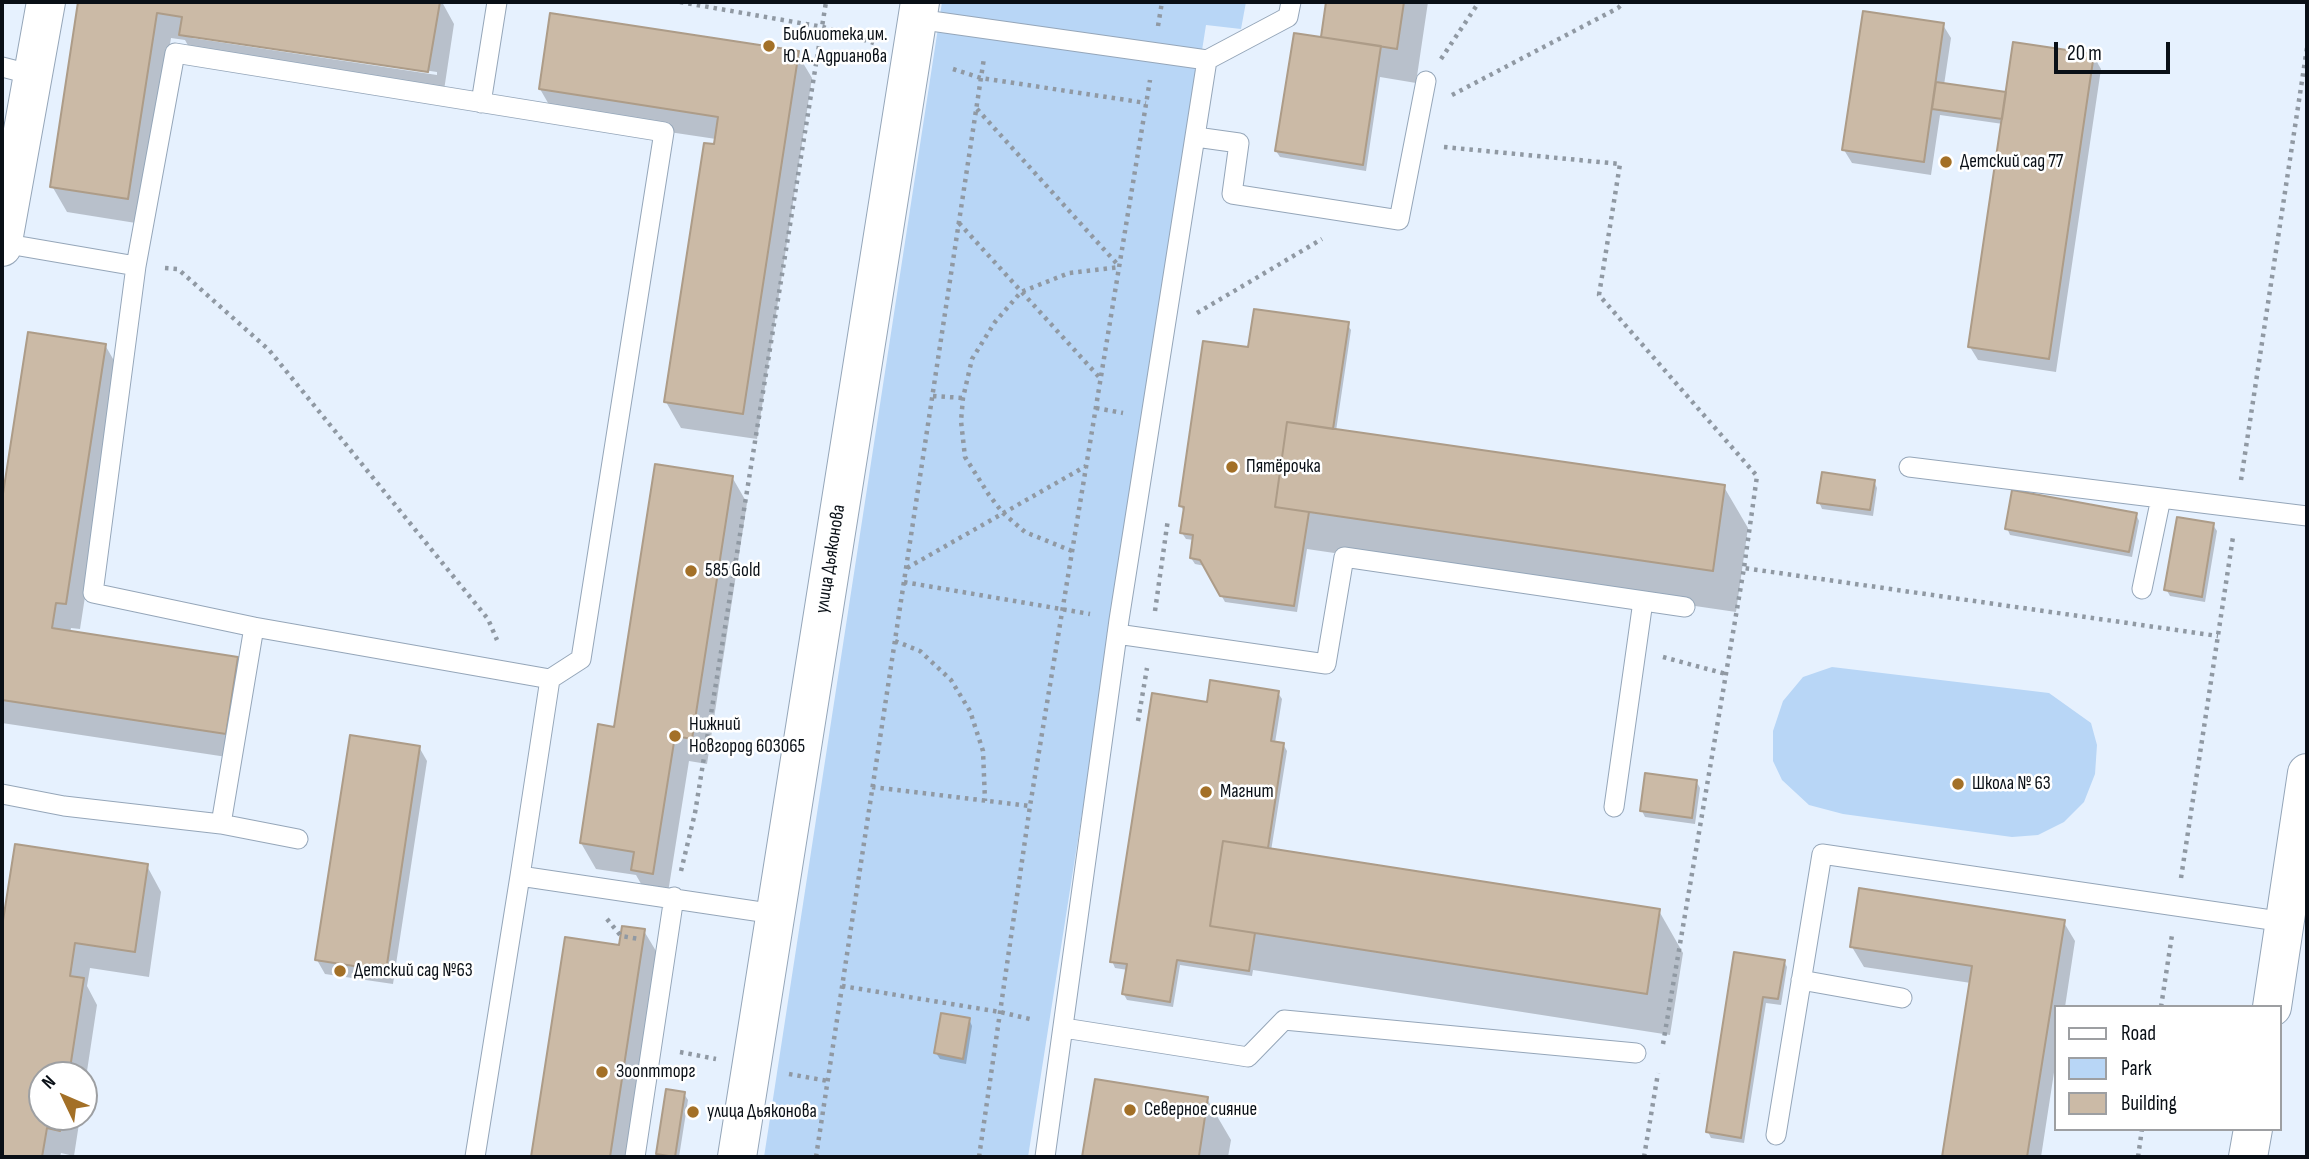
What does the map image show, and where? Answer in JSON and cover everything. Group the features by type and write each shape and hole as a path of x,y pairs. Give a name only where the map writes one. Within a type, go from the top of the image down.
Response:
{"main road":[{"path":"2,245 17,71 47,2"},
{"name":"улица Дьяконова","path":"737,1157 918,10"},
{"path":"2272,1005 2307,773"},
{"path":"2248,1157 2253,1131"}],"lane":[{"path":"481,103 496,2"},
{"path":"918,10 989,29 1207,60 1289,17 1291,2"},
{"path":"176,53 481,103 664,132 580,659 550,679 254,627 93,593 136,265 176,53"},
{"path":"1045,1157 1117,634 1207,60"},
{"path":"1196,137 1239,142 1233,194 1399,220 1426,81"},
{"path":"2,245 136,265"},
{"path":"1909,467 2307,516"},
{"path":"2142,589 2161,498"},
{"path":"1117,634 1326,664 1344,557 1685,607"},
{"path":"1614,807 1643,601"},
{"path":"221,824 254,627"},
{"path":"475,1157 550,679"},
{"path":"2,794 64,806 221,824 298,839"},
{"path":"1776,1135 1822,854 2285,922"},
{"path":"520,876 775,914"},
{"path":"635,1157 674,897"},
{"path":"1801,980 1902,998"},
{"path":"1064,1028 1248,1057 1284,1020 1636,1053"}],"path":[{"path":"680,2 822,27 878,45"},
{"path":"674,897 695,813 826,2"},
{"path":"979,1157 1030,806 1162,2"},
{"path":"1426,81 1479,2"},
{"path":"1420,111 1625,2"},
{"path":"816,1157 989,29"},
{"path":"953,69 981,78 1146,103"},
{"path":"976,109 1120,267"},
{"path":"1414,144 1620,164 1599,295 1757,476 1744,568 1662,1050"},
{"path":"1196,313 1362,215"},
{"path":"959,223 1101,379"},
{"path":"136,265 178,269 269,350 488,619 512,672"},
{"path":"1072,551 1025,532 1003,513 965,457 961,421 963,398 972,359 995,322 1021,292 1069,273 1120,267"},
{"path":"933,396 963,398"},
{"path":"906,568 1086,466"},
{"path":"1136,734 1168,517"},
{"path":"1744,568 2218,636"},
{"path":"904,582 1063,609"},
{"path":"895,642 920,651 951,680 970,711 983,751 985,801"},
{"path":"1636,650 1726,674"},
{"path":"872,787 1030,806"},
{"path":"842,986 1000,1012"},
{"path":"1644,1157 1660,1063"},
{"path":"2138,1157 2142,1131"}],"green space":[{"path":"942,2 1246,2 1241,29 1206,25 1028,1157 764,1157"},
{"path":"1832,667 2049,693 2091,723 2097,745 2095,774 2084,802 2064,822 2038,835 2012,837 1843,814 1809,805 1782,780 1773,761 1773,731 1783,701 1803,677"}],"building":[{"path":"78,2 440,2 428,72 179,35 182,17 157,13 128,199 50,187"},
{"path":"1326,2 1404,2 1397,49 1321,37"},
{"path":"1863,11 1944,23 1924,162 1842,150"},
{"path":"550,13 799,51 743,414 664,402 704,143 714,144 718,117 539,89"},
{"path":"1294,33 1381,46 1363,165 1275,151"},
{"path":"2013,42 2094,54 2049,359 1968,347"},
{"path":"1936,82 2006,92 2002,119 1932,109"},
{"name":"Пятёрочка","path":"1254,309 1349,322 1333,429 1287,422 1275,507 1309,512 1294,606 1220,596 1200,560 1190,558 1193,535 1180,533 1184,507 1179,506 1203,341 1248,347"},
{"path":"28,332 106,344 66,604 56,603 52,628 238,657 226,734 2,700 2,500"},
{"path":"1287,422 1725,485 1713,571 1275,507"},
{"path":"655,464 733,476 692,739 675,736 653,874 631,870 634,852 580,843 598,724 614,727"},
{"path":"1822,472 1875,480 1870,510 1817,503"},
{"path":"2012,490 2137,513 2129,552 2005,529"},
{"path":"2177,517 2214,523 2202,597 2164,590"},
{"name":"Магнит","path":"1210,680 1279,691 1271,741 1284,743 1268,848 1223,841 1210,926 1255,933 1249,971 1177,960 1170,1002 1122,994 1127,964 1110,962 1152,693 1207,702"},
{"path":"350,735 420,746 386,971 315,960"},
{"path":"1645,773 1697,780 1692,818 1640,811"},
{"path":"1223,841 1660,909 1647,994 1210,926"},
{"path":"15,844 148,864 135,952 75,943 70,976 84,978 71,1061 28,1061 28,1131 46,1131 42,1157 2,1157 2,927"},
{"path":"1859,888 2065,920 2027,1157 1942,1157 1972,966 1850,947"},
{"path":"622,926 645,929 610,1157 531,1157 565,937 619,945"},
{"path":"1734,952 1785,960 1778,999 1763,997 1741,1138 1706,1132"},
{"path":"941,1013 970,1018 963,1059 934,1053"},
{"path":"1095,1079 1208,1097 1199,1156 1209,1157 1082,1157"},
{"path":"666,1089 685,1092 675,1157 656,1154"}],"place":[{"name":"Библиотека им. Ю. А. Адрианова","path":"769,46"},
{"name":"Детский сад 77","path":"1946,162"},
{"name":"Пятёрочка","path":"1232,467"},
{"name":"585 Gold","path":"691,571"},
{"name":"Нижний Новгород 603065","path":"675,736"},
{"name":"Школа № 63","path":"1958,784"},
{"name":"Магнит","path":"1206,792"},
{"name":"Детский сад №63","path":"340,971"},
{"name":"Зооптторг","path":"602,1072"},
{"name":"Северное сияние","path":"1130,1110"},
{"name":"улица Дьяконова","path":"693,1112"}]}
